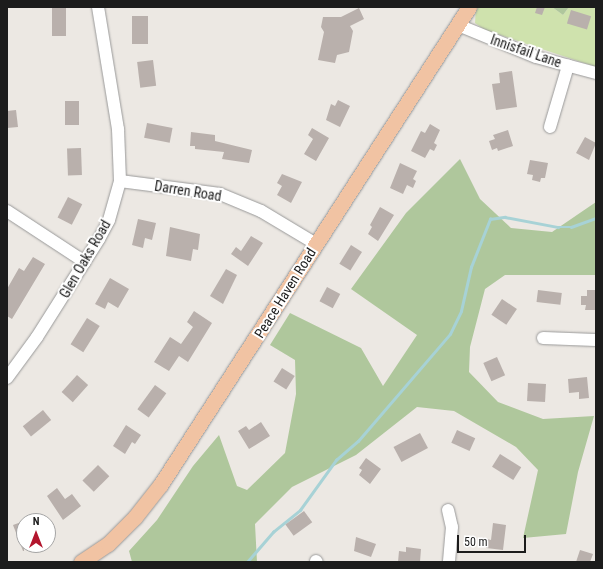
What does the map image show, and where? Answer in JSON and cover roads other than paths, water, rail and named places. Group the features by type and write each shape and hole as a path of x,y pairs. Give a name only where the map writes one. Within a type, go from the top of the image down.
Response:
{"main road":[{"name":"Peace Haven Road","path":"81,562 108,544 135,517 161,484 469,7"}],"street":[{"name":"Glen Oaks Road","path":"7,378 37,337 86,262 109,220 120,181 118,129 98,7"},
{"name":"Innisfail Lane","path":"458,25 506,46 568,66 596,73"},
{"path":"550,127 568,66"},
{"name":"Darren Road","path":"120,181 220,194 260,211 316,244"},
{"path":"7,211 86,262"},
{"path":"543,338 596,340"},
{"path":"448,510 452,526 449,562"}],"waterway":[{"path":"247,562 273,532 300,510 336,460 358,441 450,334 461,311 471,267 490,219 505,217 558,227 571,227 596,218"}]}
